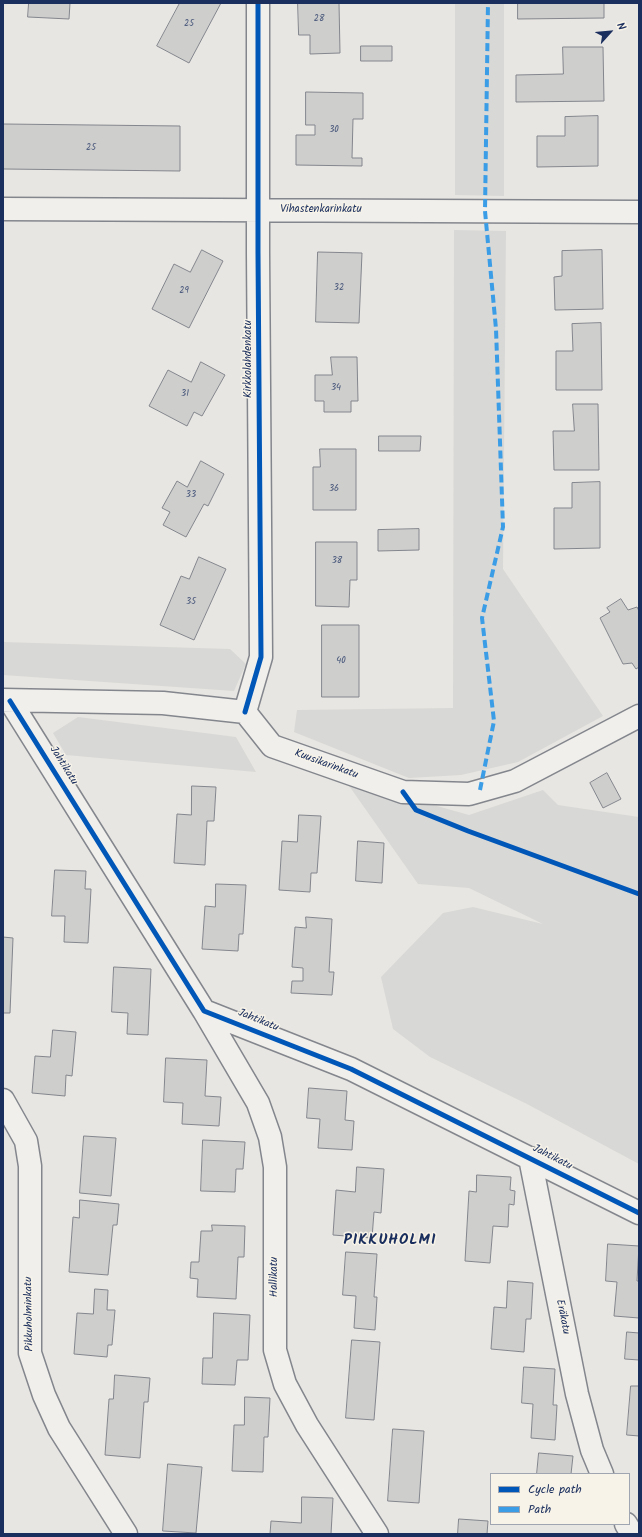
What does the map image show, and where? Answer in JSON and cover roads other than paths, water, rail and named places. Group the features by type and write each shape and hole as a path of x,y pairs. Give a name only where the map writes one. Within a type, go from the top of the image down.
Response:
{"street":[{"name":"Kirkkolahdenkatu","path":"245,712 261,657 258,3"},
{"name":"Vihastenkarinkatu","path":"3,209 639,212"},
{"path":"6,701 163,703 245,712"},
{"name":"Jahtikatu","path":"6,701 204,1010 351,1069 639,1213"},
{"name":"Kuusikarinkatu","path":"245,712 272,746 403,792 468,794 515,781 639,716"},
{"name":"Hallikatu","path":"204,1010 258,1103 270,1137 275,1167 275,1350 285,1384 307,1425 377,1534"},
{"name":"Pikkuholminkatu","path":"3,1100 26,1141 30,1166 30,1354 44,1395 60,1428 126,1534"},
{"name":"Eräkatu","path":"530,1158 577,1394 592,1450 602,1473"},
{"path":"627,1525 632,1534"}],"district":[{"name":"PIKKUHOLMI","path":"390,1241"}]}
